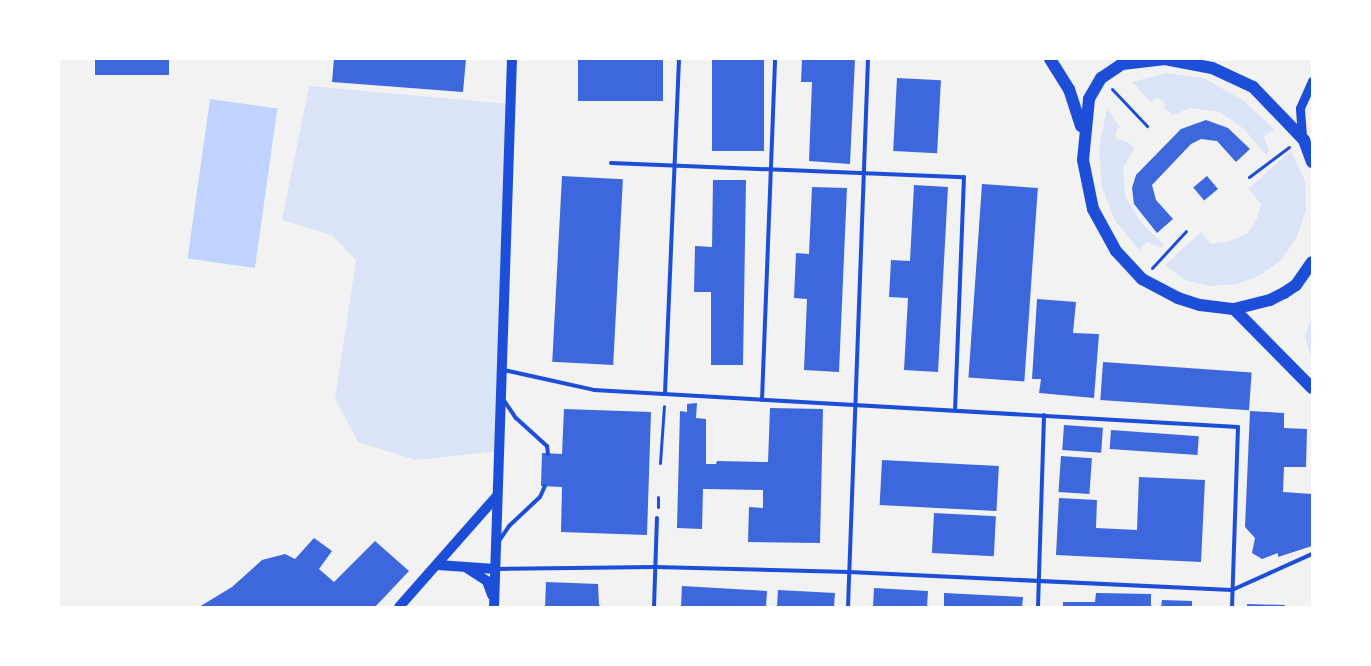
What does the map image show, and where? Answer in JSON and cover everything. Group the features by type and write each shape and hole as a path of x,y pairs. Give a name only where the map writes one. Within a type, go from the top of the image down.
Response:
{"main road":[{"path":"494,604 500,369 512,59"},
{"path":"1050,59 1069,89 1084,138"},
{"path":"1312,162 1302,137 1253,87 1212,68 1164,59 1122,64 1102,78 1089,98 1084,138 1086,183 1093,209 1116,251 1142,279 1185,300 1234,309 1270,300 1296,285 1312,262"},
{"path":"1234,309 1312,388"},
{"path":"399,607 497,496"},
{"path":"438,565 495,569"},
{"path":"464,567 487,581 494,604"}],"street":[{"path":"1302,137 1300,108 1312,81"}],"lane":[{"path":"665,393 680,59"},
{"path":"762,400 775,59"},
{"path":"848,607 868,59"},
{"path":"611,163 964,177 955,410"},
{"path":"500,369 594,390 1238,427 1232,607"},
{"path":"500,394 516,418 547,446 548,454"},
{"path":"1038,607 1044,415"},
{"path":"496,547 510,526 544,493 545,486"},
{"path":"654,607 657,518"},
{"path":"495,569 655,567 849,572 1232,590 1312,554"}],"path":[{"path":"1102,78 1147,126"},
{"path":"1249,177 1302,137"},
{"path":"1142,279 1186,231"},
{"path":"660,464 665,393"}],"shaded area":[{"path":"1166,73 1204,78 1244,101 1274,129 1264,137 1269,151 1266,155 1244,129 1220,112 1190,108 1173,115 1165,109 1164,101 1157,98 1151,102 1132,82"},
{"path":"309,86 510,104 498,451 416,460 358,442 335,399 356,260 332,235 282,220"},
{"path":"1107,108 1120,127 1116,131 1116,139 1128,142 1135,149 1123,167 1125,196 1140,221 1164,245 1161,248 1147,242 1139,250 1115,221 1102,187 1099,149"},
{"path":"1291,151 1305,181 1306,210 1297,237 1282,259 1261,275 1237,284 1210,286 1185,280 1165,265 1201,232 1211,244 1230,241 1247,234 1256,221 1261,204 1248,189"},
{"path":"1312,315 1312,360 1305,337"}],"water":[{"path":"210,99 277,108 255,268 188,258"}],"building":[{"path":"95,59 169,59 169,75 95,75"},
{"path":"334,59 466,59 463,92 332,82"},
{"path":"578,59 663,59 663,101 578,101"},
{"path":"712,59 764,59 764,151 712,151"},
{"path":"802,59 855,59 850,164 809,161 812,82 801,82"},
{"path":"897,78 941,80 937,153 893,151"},
{"path":"1206,120 1228,128 1250,149 1236,162 1217,141 1201,139 1191,144 1152,185 1156,200 1173,219 1157,233 1134,204 1132,188 1136,175 1181,129"},
{"path":"562,176 623,179 613,365 552,362"},
{"path":"1207,176 1218,189 1204,201 1193,188"},
{"path":"713,180 746,180 743,365 711,365 711,292 694,292 695,246 712,247"},
{"path":"982,184 1038,188 1024,381 968,378"},
{"path":"914,185 948,187 938,372 904,370 908,298 889,297 891,260 910,261"},
{"path":"812,187 847,188 839,372 804,370 807,299 794,298 796,253 809,254"},
{"path":"1037,299 1076,302 1073,333 1099,334 1094,398 1039,393 1041,379 1032,379"},
{"path":"1103,362 1252,372 1249,410 1100,400"},
{"path":"697,403 696,418 706,419 706,464 716,464 717,461 768,462 770,408 823,409 820,543 748,542 749,507 763,508 763,490 703,489 702,529 677,528 680,411 687,412 687,404"},
{"path":"564,409 651,412 647,535 561,532 562,487 541,486 542,453 562,454"},
{"path":"1250,411 1284,413 1284,428 1307,429 1306,467 1284,467 1283,492 1312,494 1312,546 1278,557 1278,553 1262,559 1252,553 1255,538 1245,527"},
{"path":"1064,425 1103,428 1101,453 1062,450"},
{"path":"1111,430 1199,436 1197,455 1110,449"},
{"path":"1061,456 1092,458 1089,494 1058,492"},
{"path":"882,460 999,466 996,511 880,505"},
{"path":"1139,477 1205,480 1201,562 1056,555 1059,498 1097,500 1096,528 1137,530"},
{"path":"934,513 996,516 994,556 932,553"},
{"path":"314,538 332,551 319,569 334,582 375,541 409,571 375,607 199,607 232,587 262,560 285,554 295,559"},
{"path":"546,582 598,584 599,605 603,607 545,607"},
{"path":"682,586 767,591 766,607 681,607"},
{"path":"874,588 928,591 927,607 873,607"},
{"path":"778,590 835,593 834,607 777,607"},
{"path":"944,593 1023,597 1022,607 944,607"},
{"path":"1096,593 1151,594 1151,607 1063,607 1063,602 1095,602"},
{"path":"1162,600 1192,601 1192,607 1161,607"},
{"path":"1247,604 1285,605 1285,607 1247,607"}]}
